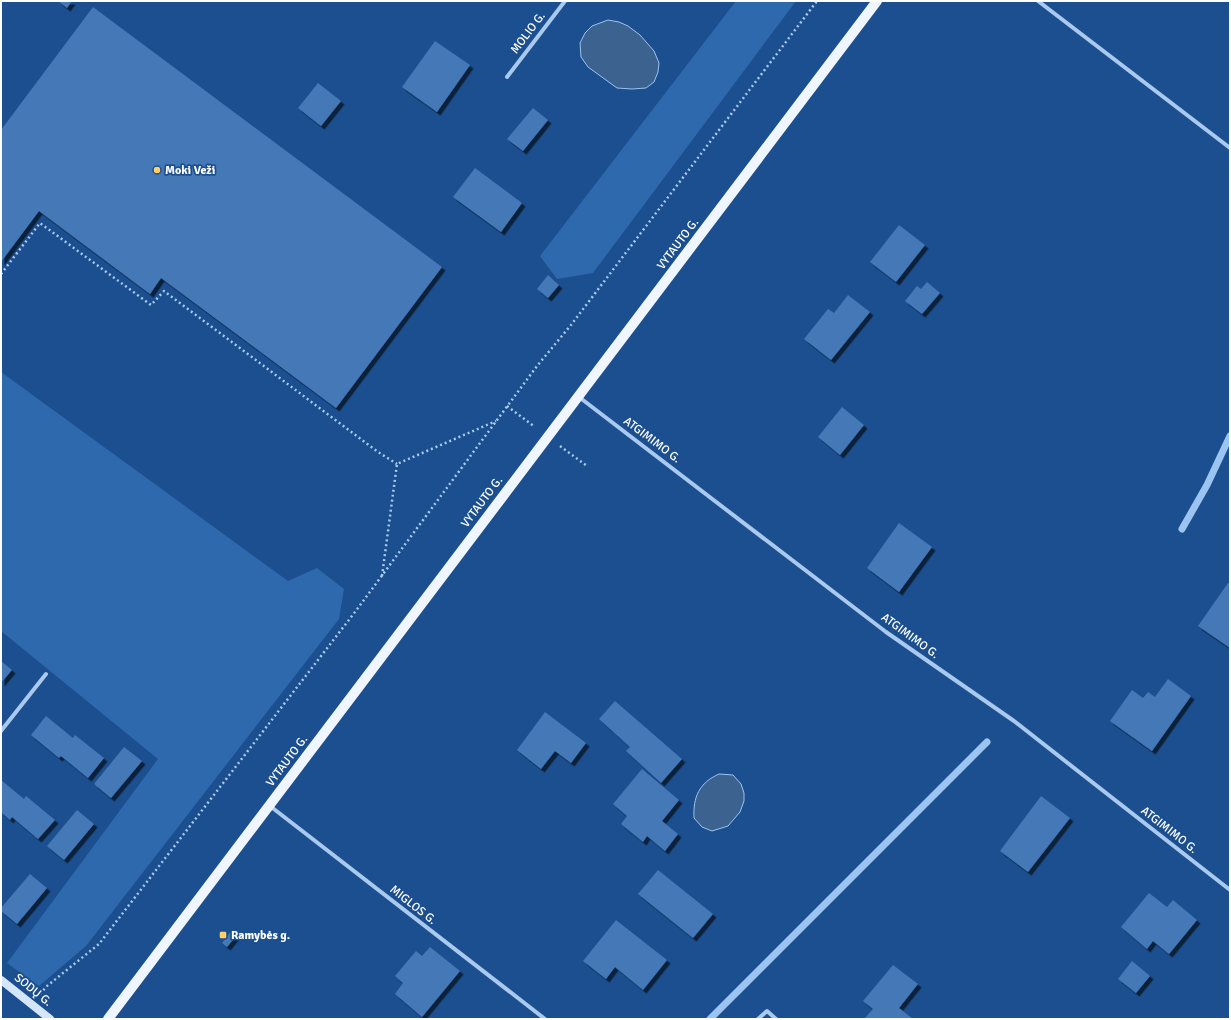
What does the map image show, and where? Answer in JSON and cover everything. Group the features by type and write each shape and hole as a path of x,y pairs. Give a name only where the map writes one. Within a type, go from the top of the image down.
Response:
{"main road":[{"name":"VYTAUTO G.","path":"108,1019 877,1"},
{"name":"SODŲ G.","path":"1,980 50,1019"}],"street":[{"name":"MOLIO G.","path":"508,76 564,1"},
{"path":"1038,1 1230,148"},
{"name":"ATGIMIMO G.","path":"578,396 886,632 1014,721 1230,890"},
{"path":"1,731 46,674"},
{"name":"MIGLOS G.","path":"270,806 545,1019"},
{"path":"758,1019 766,1011 776,1019"}],"path":[{"path":"31,1005 47,986 99,944 382,576 496,420 537,366 576,319 817,1"},
{"path":"1,274 40,224 151,305 164,291 378,452 397,464"},
{"path":"397,464 496,420"},
{"path":"382,576 397,464"}],"shaded area":[{"path":"736,1 796,1 593,273 557,279 540,256"},
{"path":"608,20 619,22 628,26 640,35 654,51 659,63 658,72 654,82 646,88 617,88 588,67 581,57 580,43 585,33 592,26"},
{"path":"1,372 288,581 317,568 344,589 339,619 86,946 39,986 7,963 158,759 1,631"},
{"path":"719,774 733,775 741,784 744,793 744,801 740,812 728,826 712,831 702,827 694,818 694,810 696,797 702,786"}],"building":[{"path":"58,1 72,1 67,8"},
{"name":"Moki Veži","path":"93,7 442,267 336,408 161,278 150,294 39,211 1,262 1,130"},
{"path":"435,41 470,65 437,112 402,87"},
{"path":"318,83 341,101 321,126 298,108"},
{"path":"533,108 548,120 523,151 507,139"},
{"path":"475,168 522,203 501,232 453,197"},
{"path":"899,225 925,245 896,282 870,262"},
{"path":"548,275 559,285 548,298 537,289"},
{"path":"927,282 940,293 922,314 905,301 917,286 921,289"},
{"path":"848,295 870,312 831,360 804,339 828,309 834,313"},
{"path":"842,407 864,425 840,455 818,437"},
{"path":"899,523 932,547 899,592 867,568"},
{"path":"1228,583 1230,584 1230,648 1198,626"},
{"path":"1,661 12,670 1,683"},
{"path":"1168,679 1191,696 1152,751 1110,721 1132,690 1143,698 1148,692 1155,697"},
{"path":"615,701 682,759 661,783 626,751 630,747 599,719"},
{"path":"545,712 586,743 571,763 555,751 541,769 517,750"},
{"path":"46,716 73,738 75,735 104,758 88,778 61,756 59,758 31,735"},
{"path":"124,747 142,761 111,798 94,784"},
{"path":"642,769 679,800 662,821 678,834 665,851 647,836 643,842 621,824 627,816 613,804"},
{"path":"1,780 24,799 26,796 55,820 38,839 12,817 10,820 1,812"},
{"path":"1041,796 1070,818 1028,872 1000,851"},
{"path":"77,810 94,824 64,860 47,846"},
{"path":"658,870 713,914 693,938 638,894"},
{"path":"30,874 47,888 17,924 1,911 1,908"},
{"path":"1149,893 1167,907 1173,900 1197,920 1169,954 1153,941 1147,949 1121,927"},
{"path":"616,920 667,960 643,990 615,967 606,979 583,961"},
{"path":"232,930 237,935 227,947 222,943"},
{"path":"430,947 460,971 422,1017 395,994 403,983 395,976 416,951 422,956"},
{"path":"1132,961 1150,976 1136,993 1118,979"},
{"path":"893,965 918,984 899,1008 913,1019 864,1019 873,1009 863,1001"}],"waterway":[{"path":"1182,529 1207,485 1230,436"},
{"path":"710,1019 987,742"}],"place":[{"name":"Moki Veži","path":"157,170"},
{"name":"Ramybės g.","path":"223,935"}]}
